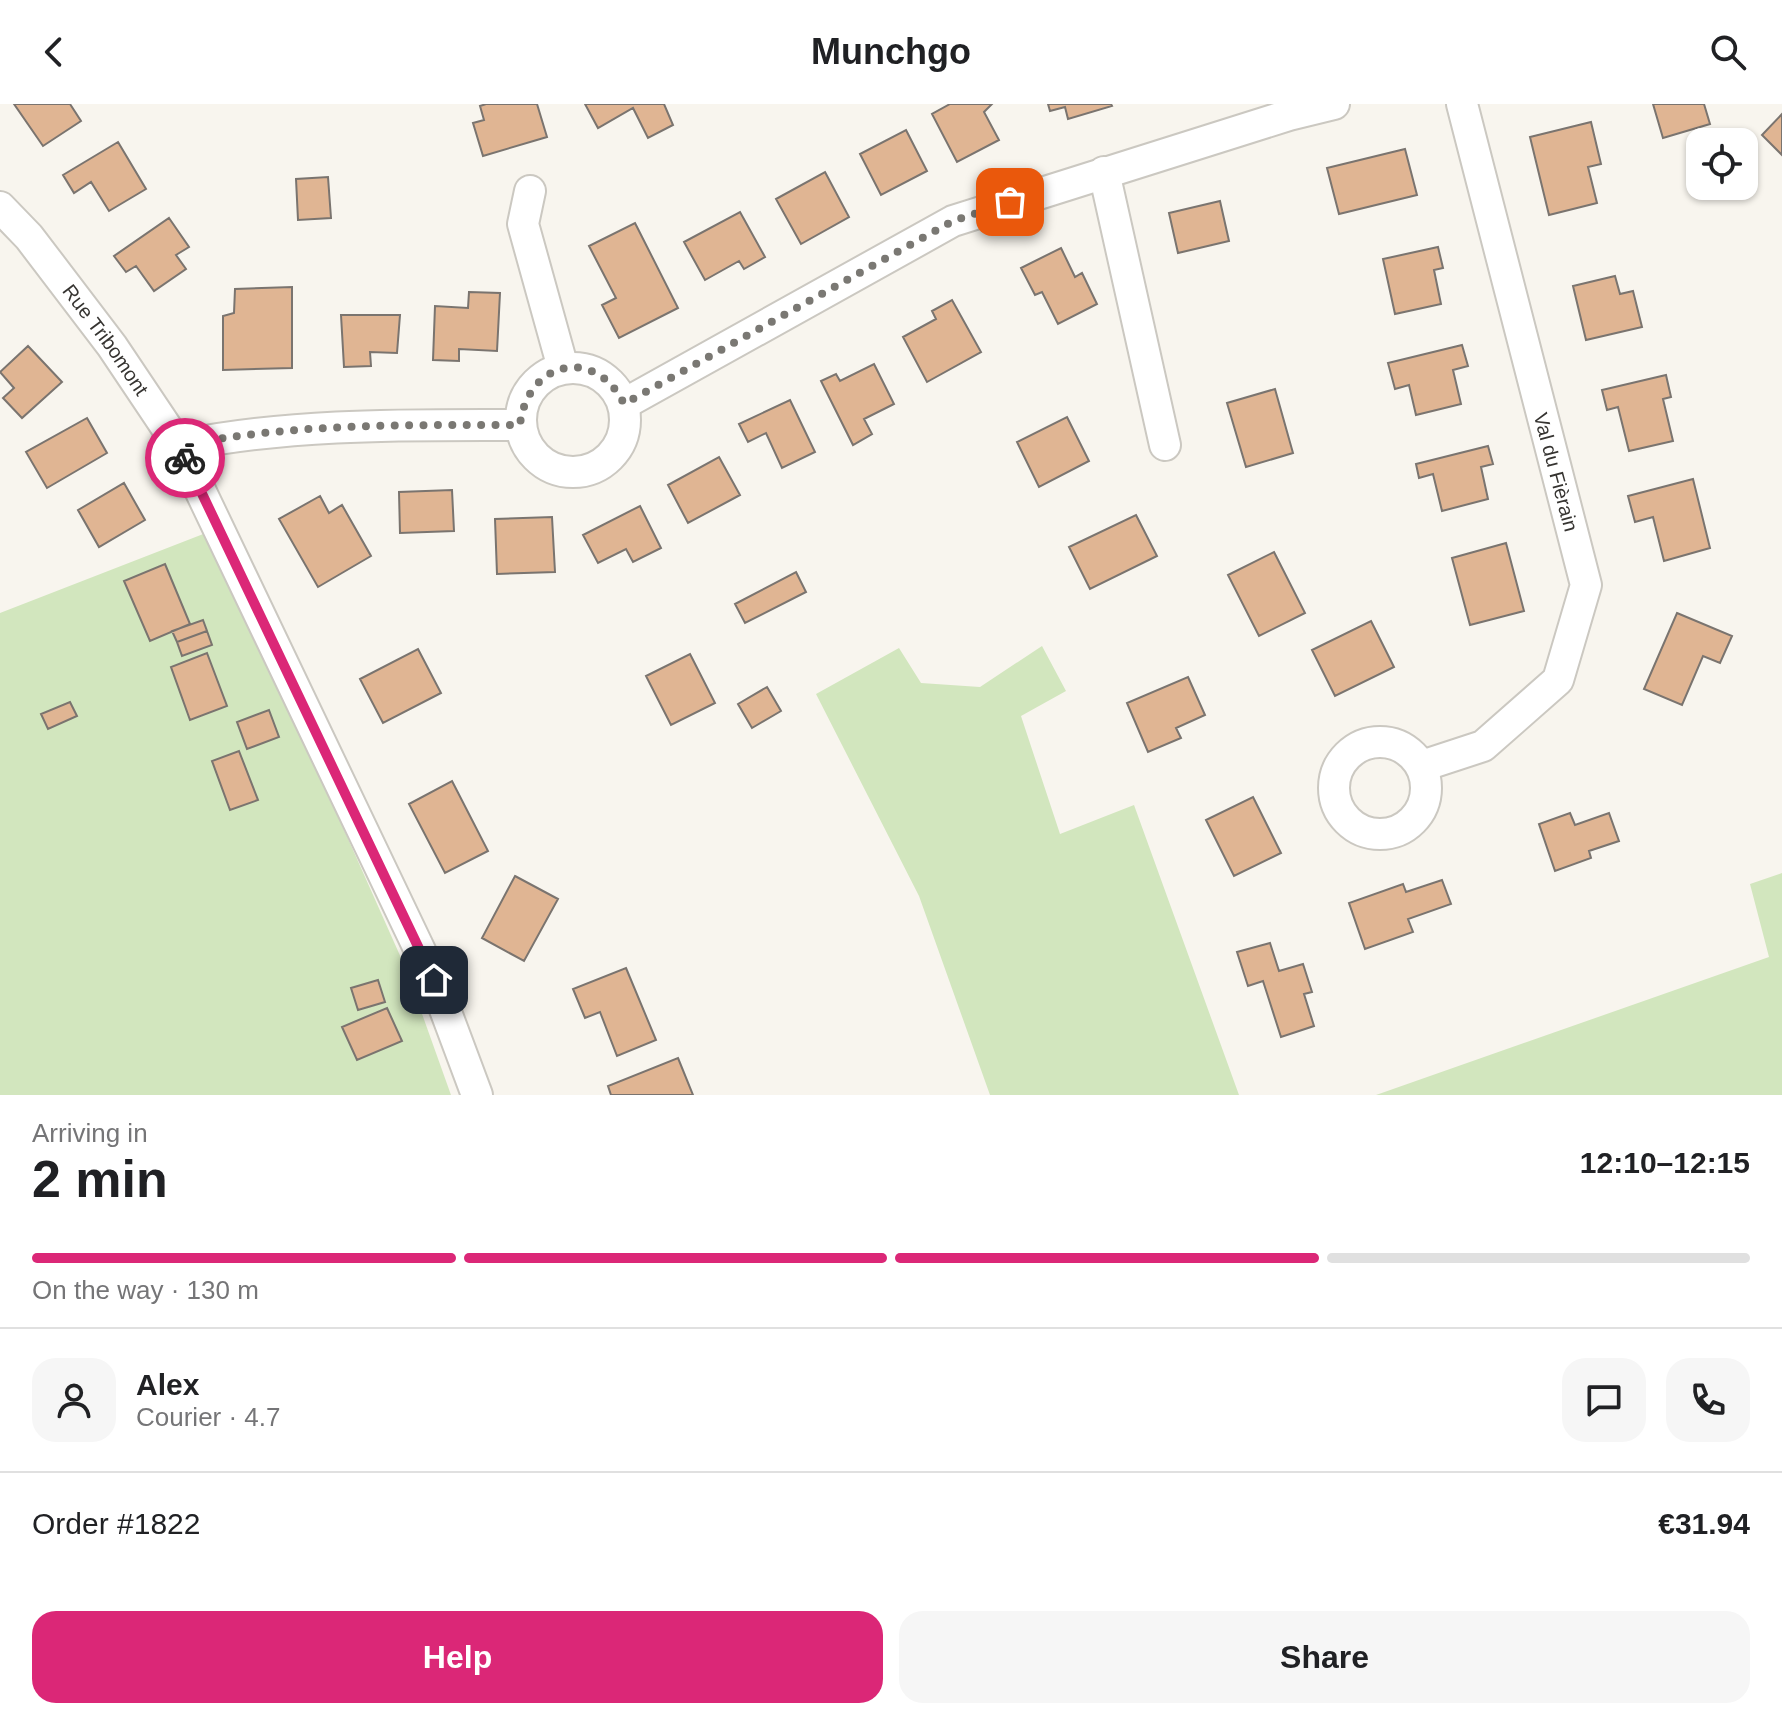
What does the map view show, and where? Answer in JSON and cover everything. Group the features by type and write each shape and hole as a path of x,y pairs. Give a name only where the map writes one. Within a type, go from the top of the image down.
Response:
{"street":[{"path":"624,404 953,221 1104,172 1334,104"},
{"name":"Val du Fièrain","path":"1422,766 1483,746 1558,680 1586,585 1462,104"},
{"path":"1104,172 1165,445"},
{"path":"530,191 523,224 563,368"},
{"name":"Rue Tribomont","path":"0,207 29,237 112,346 179,446 434,980 477,1095"},
{"path":"581,367 600,375 616,387 624,404 626,429 615,452 596,468 571,473 547,466 529,448 520,425 522,406 531,388 545,375 563,368 581,367"},
{"path":"179,446 240,433 394,425 520,425"}],"green space":[{"path":"211,531 406,969 451,1095 0,1095 0,613"},
{"path":"1042,646 1066,691 1021,716 1060,834 1134,805 1239,1095 990,1095 919,896 816,694 899,648 921,683 980,687"},
{"path":"1782,873 1782,1095 1376,1095 1769,957 1750,884"}],"building":[{"path":"14,104 70,104 81,121 43,146"},
{"path":"537,104 547,137 483,156 473,123 484,120 480,106"},
{"path":"585,104 664,104 673,125 648,138 633,108 598,128"},
{"path":"950,104 992,104 984,112 999,140 957,162 932,114"},
{"path":"1048,104 1112,106 1068,119 1065,107 1050,111"},
{"path":"1653,104 1704,104 1710,124 1686,128 1686,131 1663,138"},
{"path":"1782,114 1782,155 1762,135"},
{"path":"1591,122 1601,164 1588,167 1597,203 1549,215 1530,137"},
{"path":"906,130 927,171 881,195 860,154"},
{"path":"118,142 146,189 109,211 91,182 74,193 63,175"},
{"path":"1405,149 1417,195 1339,214 1327,168"},
{"path":"825,172 849,217 801,244 776,199"},
{"path":"328,177 331,218 298,220 296,179"},
{"path":"1220,201 1229,241 1178,253 1169,213"},
{"path":"740,212 765,257 744,269 739,261 705,280 684,242"},
{"path":"169,218 189,247 176,255 186,269 154,291 136,266 126,272 114,256"},
{"path":"635,223 678,308 619,338 602,305 616,298 589,246"},
{"path":"1438,247 1443,268 1434,270 1441,304 1395,314 1383,259"},
{"path":"1061,248 1075,277 1082,273 1097,304 1058,324 1042,292 1035,295 1021,268"},
{"path":"1615,276 1620,294 1633,291 1642,327 1586,340 1573,286"},
{"path":"292,287 292,368 223,370 223,316 234,313 235,289"},
{"path":"469,292 500,293 497,351 459,349 459,361 433,360 435,306 468,308"},
{"path":"952,300 981,352 927,382 903,337 936,319 932,311"},
{"path":"341,315 400,315 397,353 370,352 371,366 344,367"},
{"path":"1462,345 1468,366 1453,370 1461,404 1416,415 1409,385 1395,389 1388,363"},
{"path":"28,346 62,382 22,418 3,398 14,388 0,372"},
{"path":"874,364 894,404 864,419 872,434 853,445 821,381 836,374 840,381"},
{"path":"1666,375 1671,397 1663,399 1673,441 1629,451 1618,407 1607,410 1602,390"},
{"path":"1275,389 1293,453 1246,467 1227,403"},
{"path":"790,400 815,452 782,468 766,433 748,442 739,424"},
{"path":"1067,417 1089,461 1039,487 1017,442"},
{"path":"87,418 107,453 47,488 26,452"},
{"path":"1488,446 1493,464 1481,467 1488,499 1442,511 1433,474 1419,478 1416,464"},
{"path":"719,457 740,495 688,523 668,485"},
{"path":"1693,479 1710,548 1664,561 1653,517 1635,522 1628,496"},
{"path":"124,483 145,520 99,547 78,510"},
{"path":"452,490 454,531 400,533 399,492"},
{"path":"320,496 329,513 342,505 371,556 318,587 279,519"},
{"path":"640,506 661,548 633,562 626,549 598,563 583,535"},
{"path":"1136,515 1157,556 1090,589 1069,547"},
{"path":"552,517 555,572 497,574 495,519"},
{"path":"1506,543 1524,611 1470,625 1452,558"},
{"path":"1274,552 1305,613 1259,636 1228,575"},
{"path":"165,564 190,624 150,641 124,581"},
{"path":"796,572 806,592 745,623 735,604"},
{"path":"1677,613 1732,636 1720,663 1703,656 1682,705 1644,689"},
{"path":"203,620 207,631 177,642 172,631"},
{"path":"1371,621 1394,667 1335,696 1312,650"},
{"path":"207,631 212,645 182,656 177,642"},
{"path":"418,649 441,693 383,723 360,679"},
{"path":"207,653 227,706 190,720 171,667"},
{"path":"690,654 715,703 671,725 646,676"},
{"path":"1188,677 1205,715 1176,728 1181,738 1148,752 1127,703"},
{"path":"767,687 781,711 752,728 738,704"},
{"path":"70,702 77,716 48,729 41,714"},
{"path":"269,710 279,737 247,749 237,722"},
{"path":"239,751 258,800 230,810 212,761"},
{"path":"452,781 488,851 445,873 409,804"},
{"path":"1253,797 1281,853 1234,876 1206,820"},
{"path":"1570,813 1575,825 1609,813 1619,841 1589,851 1591,858 1555,871 1539,824"},
{"path":"515,876 558,899 524,961 482,938"},
{"path":"1442,880 1451,904 1408,919 1413,932 1365,949 1349,903 1403,884 1406,892"},
{"path":"1270,943 1279,971 1303,964 1312,992 1304,994 1314,1026 1281,1037 1263,981 1248,986 1237,952"},
{"path":"626,968 656,1040 617,1056 600,1012 585,1018 573,989"},
{"path":"378,980 385,1002 358,1010 351,988"},
{"path":"387,1008 402,1041 357,1060 342,1027"},
{"path":"678,1058 693,1095 611,1095 608,1086"}],"way so far":[{"path":"185,458 179,446 240,433 394,425 520,425 522,406 531,388 545,375 563,368 581,367 600,375 616,387 624,404 953,221 1010,202"}],"route":[{"path":"185,458 434,980"}]}
